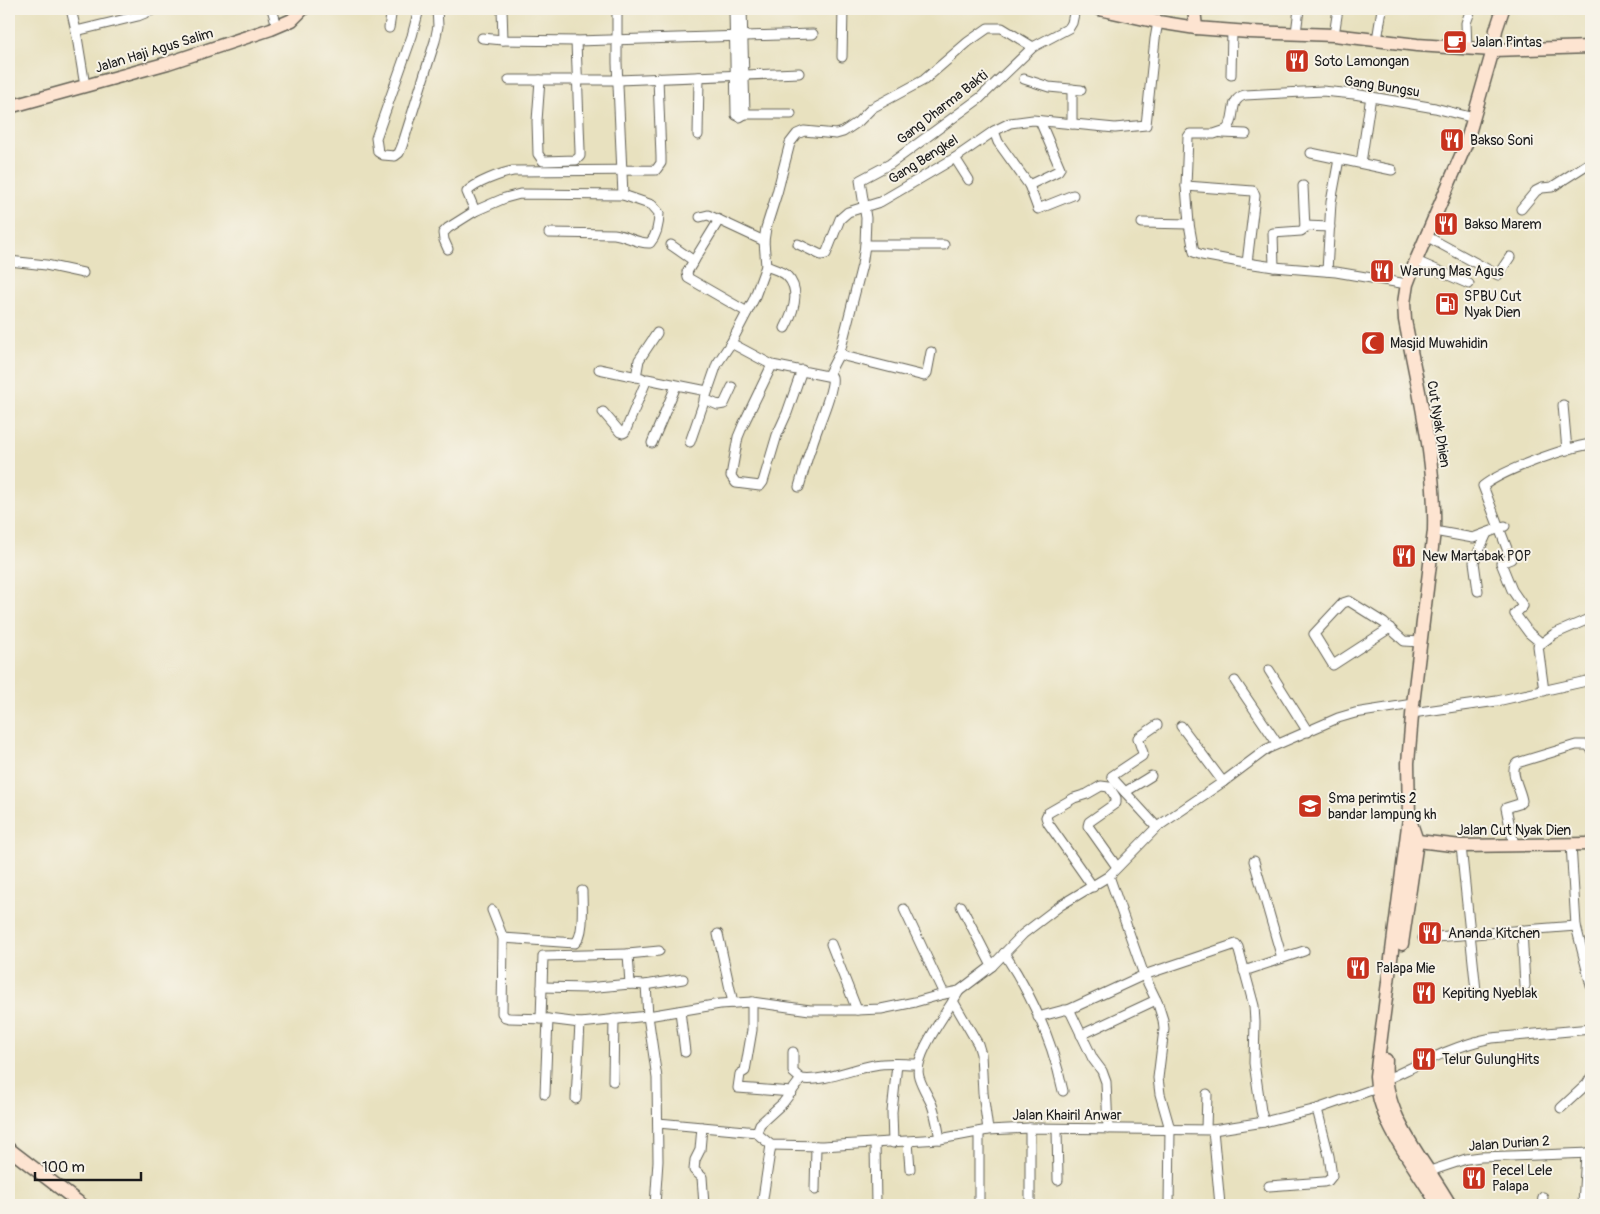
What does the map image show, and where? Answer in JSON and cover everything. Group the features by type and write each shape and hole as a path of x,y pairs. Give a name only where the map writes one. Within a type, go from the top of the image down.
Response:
{"main road":[{"name":"Jalan Haji Agus Salim","path":"10,103 85,86 168,63 292,20 303,9"},
{"path":"1100,9 1158,22 1232,31 1334,35 1467,49 1591,47"},
{"path":"1194,9 1196,28"},
{"name":"Cut Nyak Dhien","path":"1393,1119 1381,1084 1376,1076 1384,1044 1412,840 1408,763 1434,530 1434,497 1427,429 1405,320 1404,303 1407,284 1416,260 1458,163 1474,118 1503,9"},
{"name":"Jalan Cut Nyak Dien","path":"1412,840 1461,846 1591,844"},
{"path":"1393,1119 1430,1171 1438,1198"},
{"path":"1393,1119 1401,1146 1438,1198 1450,1205"},
{"path":"9,1149 82,1205"}],"street":[{"path":"71,9 85,86"},
{"path":"76,31 137,12 156,9"},
{"path":"272,9 277,26"},
{"path":"388,28 392,9"},
{"path":"418,9 412,36 376,138 378,152 383,155 395,156 399,153 402,146 436,41 438,26 437,9"},
{"path":"502,9 503,40"},
{"path":"618,9 618,80 623,195"},
{"path":"734,9 739,36"},
{"path":"742,9 739,36 740,75 736,115 740,117 745,114 791,114"},
{"path":"842,57 843,9"},
{"name":"Gang Dharma Bakti","path":"866,208 860,180 890,164 980,98 1033,47 1064,31 1071,25 1075,9"},
{"path":"1296,33 1299,9"},
{"path":"1334,35 1338,9"},
{"path":"1377,40 1382,9"},
{"path":"1467,49 1466,23 1471,9"},
{"name":"Gang Bengkel","path":"798,244 821,255 826,254 840,219 848,212 866,208 880,202 955,158 994,131 1019,122 1040,121 1115,128 1146,125 1154,39 1158,22"},
{"path":"690,442 717,364 731,343 747,312 766,266 764,241 790,143 797,134 804,131 836,134 844,132 858,122 872,108 924,80 968,42 988,28 1002,28 1033,47"},
{"path":"1231,75 1232,31"},
{"path":"482,38 503,40 576,40 813,34"},
{"path":"540,80 537,121 538,154 541,160 546,162 572,161 580,156 576,40"},
{"path":"509,80 618,80 799,73"},
{"path":"698,135 699,77"},
{"path":"475,210 468,198 468,190 506,173 520,171 650,172 656,170 661,163 658,78"},
{"path":"1024,79 1046,86 1076,89 1072,124"},
{"name":"Gang Bungsu","path":"1219,133 1229,128 1235,101 1246,94 1322,91 1371,96 1474,118"},
{"path":"1361,163 1371,96"},
{"path":"1029,185 1058,171 1060,168 1040,121"},
{"path":"994,131 998,142 1029,185 1038,208 1073,195"},
{"path":"1246,134 1188,135 1186,186 1189,224 1194,252 1247,263 1327,271 1407,284"},
{"path":"1311,152 1392,170"},
{"path":"955,158 969,180"},
{"path":"1327,271 1331,202 1339,159"},
{"path":"1520,209 1536,191 1552,187 1591,162"},
{"path":"1186,186 1253,191 1254,200 1247,263"},
{"path":"1274,267 1274,233 1304,230 1303,186"},
{"path":"448,249 443,232 475,210 520,194 623,195 652,205 659,213 659,222 654,238 650,243 614,234 549,233"},
{"path":"828,375 840,352 862,265 865,245 866,208"},
{"path":"700,217 708,215 764,241"},
{"path":"719,220 687,272 688,278 747,312"},
{"path":"1142,223 1189,224"},
{"path":"1305,226 1330,227"},
{"path":"1426,236 1498,275 1510,257"},
{"path":"671,245 694,261"},
{"path":"865,245 944,245"},
{"path":"1416,260 1469,284"},
{"path":"9,261 46,265 84,274"},
{"path":"766,266 787,276 794,290 794,312 785,328"},
{"path":"636,376 639,360 657,333"},
{"path":"731,343 772,365 832,377 833,382 811,445 799,487"},
{"path":"840,352 848,357 924,376 927,373 931,352"},
{"path":"772,365 738,438 730,476 736,483 756,487 760,486 763,482 777,435 802,370"},
{"path":"599,369 676,386 705,395 718,405 724,404 732,388"},
{"path":"603,412 620,432 625,432 647,379"},
{"path":"652,443 676,386"},
{"path":"1563,405 1567,450"},
{"path":"1542,642 1529,633 1515,614 1523,606 1512,590 1501,563 1511,559 1503,527 1483,486 1500,475 1567,450 1591,444"},
{"path":"1434,530 1467,538 1478,537 1503,527"},
{"path":"1478,591 1474,562 1487,533"},
{"path":"1390,628 1333,665 1314,634 1343,603 1349,601 1390,628 1404,641 1421,642"},
{"path":"1544,691 1538,646 1554,634 1591,618"},
{"path":"1269,670 1308,732"},
{"path":"492,910 504,938 502,1013 505,1017 509,1018 580,1023 648,1016 733,1003 752,1002 810,1010 858,1010 881,1009 915,1002 959,991 992,966 1023,934 1061,905 1109,876 1157,827 1277,743 1355,713 1497,701 1591,680"},
{"path":"1235,681 1277,743"},
{"path":"1157,725 1138,738 1143,750 1142,756 1113,774 1112,778 1157,827"},
{"path":"1181,726 1223,782"},
{"path":"1514,845 1506,808 1519,804 1522,801 1513,770 1514,765 1576,745 1588,745 1591,749"},
{"path":"1124,792 1151,776"},
{"path":"1093,887 1048,823 1046,817 1048,813 1074,798 1087,794 1101,786 1109,787 1117,801 1089,822 1088,826 1117,868"},
{"path":"1571,844 1576,926 1588,962 1591,986"},
{"path":"1461,846 1476,991"},
{"path":"1254,861 1282,958"},
{"path":"1109,876 1144,975 1164,1020 1158,1078 1170,1129 1169,1205"},
{"path":"504,938 575,943 578,941 581,931 582,891"},
{"path":"961,906 992,966"},
{"path":"904,909 944,994"},
{"path":"1423,938 1576,926"},
{"path":"1522,930 1525,986"},
{"path":"718,934 733,1003"},
{"path":"832,944 858,1010"},
{"path":"1038,1017 1068,1010 1144,975 1236,944 1254,1006 1254,1063 1264,1122"},
{"path":"546,1094 542,987 543,956 628,954 659,951"},
{"path":"1244,971 1304,951"},
{"path":"1004,953 1033,1002 1058,1071 1063,1091"},
{"path":"628,954 630,984"},
{"path":"542,987 587,988 630,984 646,985 683,979"},
{"path":"646,985 648,1016 657,1078 658,1161 655,1205"},
{"path":"940,1139 932,1106 918,1076 918,1064 937,1024 959,991"},
{"path":"1081,1035 1156,1000"},
{"path":"954,1001 978,1044 981,1054 983,1093 988,1130"},
{"path":"752,1002 750,1045 745,1071 740,1074 738,1088 792,1092"},
{"path":"1068,1010 1094,1060 1102,1071 1106,1082 1108,1129"},
{"path":"680,1011 685,1052"},
{"path":"614,1019 614,1081"},
{"path":"576,1100 580,1023"},
{"name":"Jalan Khairil Anwar","path":"771,1145 816,1146 893,1143 940,1139 988,1130 1030,1128 1210,1130 1264,1122 1317,1109 1381,1084 1456,1049 1478,1041 1492,1038 1591,1029"},
{"path":"793,1052 793,1072 801,1079 811,1080 875,1064 918,1064"},
{"path":"893,1143 892,1112 897,1064"},
{"path":"1561,1108 1587,1089 1591,1077"},
{"path":"757,1132 760,1124 783,1103 801,1079"},
{"path":"1207,1094 1220,1205"},
{"path":"1269,1186 1324,1182 1331,1178 1330,1156 1317,1109"},
{"path":"658,1123 757,1132 771,1145 762,1205"},
{"path":"702,1127 700,1150 695,1160 694,1170 702,1177 704,1205"},
{"path":"1030,1128 1030,1205"},
{"path":"1057,1128 1058,1180"},
{"path":"979,1132 979,1205"},
{"path":"908,1142 910,1169"},
{"path":"875,1144 876,1205"},
{"path":"815,1190 816,1146"},
{"path":"1584,1205 1589,1153"},
{"name":"Jalan Durian 2","path":"1430,1171 1466,1159 1481,1157 1589,1153"}],"place":[{"name":"Jalan Pintas","path":"1455,42"},
{"name":"Soto Lamongan","path":"1297,61"},
{"name":"Bakso Soni","path":"1452,140"},
{"name":"Bakso Marem","path":"1446,224"},
{"name":"Warung Mas Agus","path":"1382,271"},
{"name":"SPBU Cut Nyak Dien","path":"1447,304"},
{"name":"Masjid Muwahidin","path":"1373,343"},
{"name":"New Martabak POP","path":"1404,556"},
{"name":"Sma perimtis 2 bandar lampung kh","path":"1310,806"},
{"name":"Ananda Kitchen","path":"1430,933"},
{"name":"Palapa Mie","path":"1358,968"},
{"name":"Kepiting Nyeblak","path":"1424,993"},
{"name":"Telur GulungHits","path":"1424,1059"},
{"name":"Pecel Lele Palapa","path":"1474,1178"}]}
